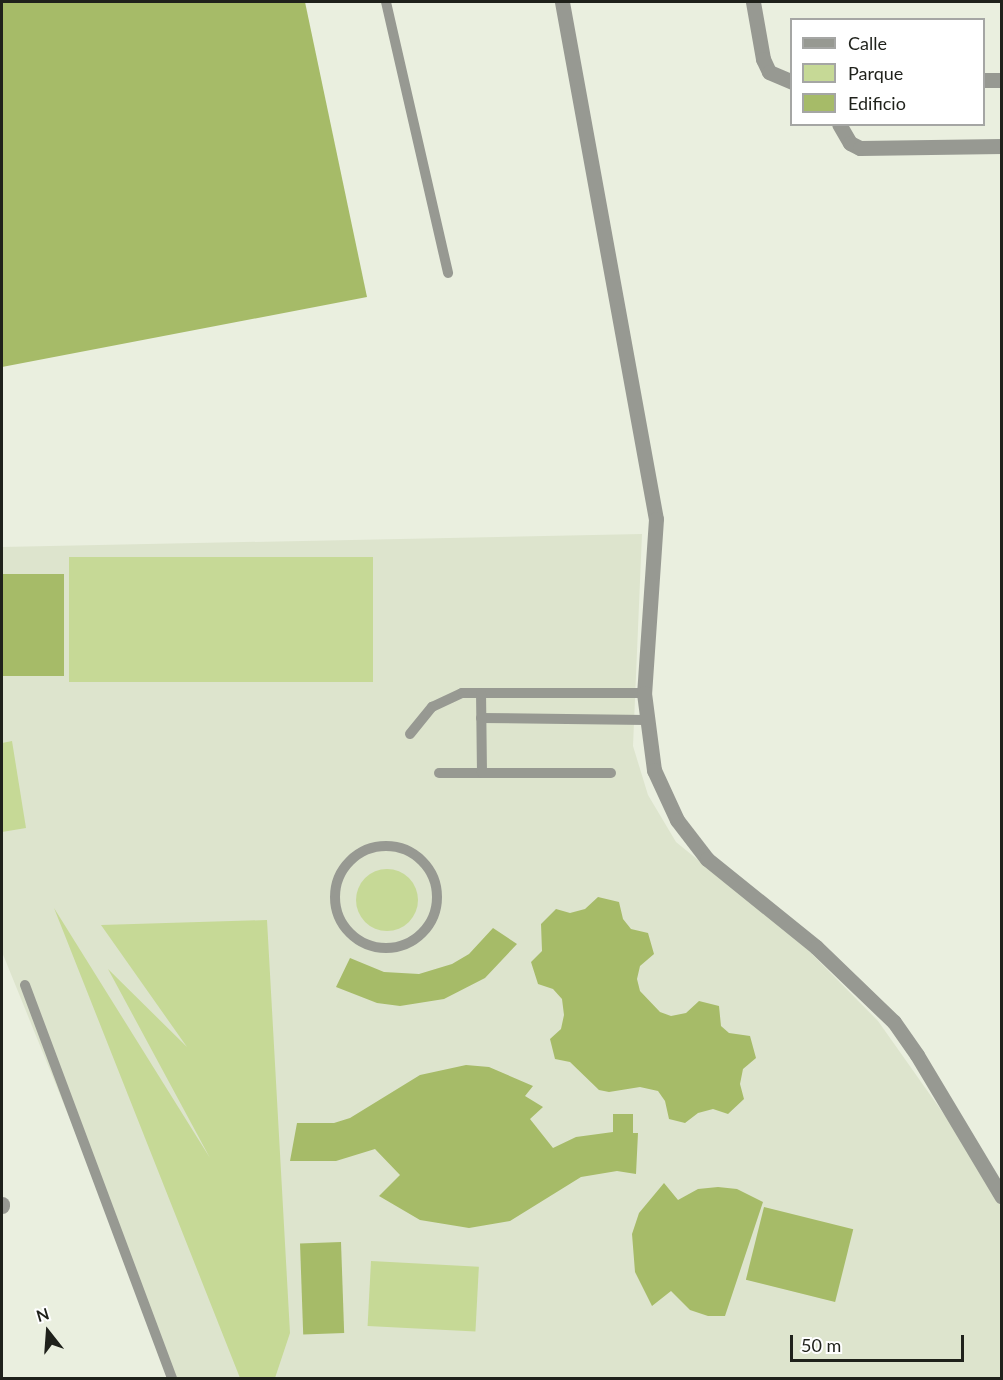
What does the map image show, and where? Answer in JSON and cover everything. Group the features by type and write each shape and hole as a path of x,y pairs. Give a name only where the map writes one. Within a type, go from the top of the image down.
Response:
{"street":[{"path":"562,2 656,519 644,693 654,770 664,796 689,840 707,859 816,947 894,1022 917,1054 1002,1197"},
{"path":"753,2 763,59 769,72 790,81"},
{"path":"985,80 1002,80"},
{"path":"840,126 850,142 860,148 1002,146"}],"lane":[{"path":"386,2 448,273"},
{"path":"410,734 441,701 462,693 644,693"},
{"path":"481,693 482,773"},
{"path":"481,718 646,720"},
{"path":"439,773 611,773"},
{"path":"374,848 399,848 411,852 430,870 437,894 433,919 416,939 405,945 386,948 367,945 346,930 340,919 335,901 337,882 351,860 362,853 374,848"},
{"path":"25,985 172,1378"}],"shaded area":[{"path":"642,534 633,746 648,795 676,842 806,948 878,1021 1001,1195 1001,1378 175,1378 2,952 2,547"}],"green space":[{"path":"69,557 373,557 373,682 69,682"},
{"path":"12,741 26,828 2,832 2,743"},
{"path":"381,869 393,869 409,878 416,888 418,900 416,912 409,922 393,931 381,931 370,926 361,917 356,906 356,894 361,883 370,874"},
{"path":"54,908 210,1158 108,969 187,1047 101,925 267,920 290,1333 275,1378 240,1378"},
{"path":"371,1261 479,1267 475,1332 368,1326"}],"building":[{"path":"2,2 305,2 367,297 2,367"},
{"path":"2,574 64,574 64,676 2,676"},
{"path":"598,897 619,902 623,919 631,929 648,933 654,954 640,966 637,979 640,991 660,1012 671,1016 686,1013 699,1001 719,1006 721,1026 729,1033 750,1036 756,1058 743,1069 740,1084 744,1099 728,1114 713,1109 698,1113 685,1123 669,1119 665,1101 658,1091 640,1087 609,1092 599,1090 570,1062 555,1059 550,1039 561,1029 564,1015 562,999 553,989 538,984 531,962 542,951 541,924 556,909 570,913 585,909"},
{"path":"493,928 517,944 485,978 444,999 400,1006 377,1003 336,987 350,958 384,972 419,974 452,964 469,954"},
{"path":"466,1065 489,1067 533,1086 525,1096 543,1107 530,1119 553,1148 576,1137 613,1132 613,1114 633,1114 633,1133 638,1133 636,1174 617,1171 581,1177 510,1221 469,1228 420,1220 379,1196 400,1175 375,1149 336,1161 290,1161 297,1123 334,1123 350,1118 420,1075"},
{"path":"664,1183 678,1200 698,1189 718,1187 737,1189 763,1202 725,1316 708,1316 690,1310 671,1291 652,1306 635,1272 632,1234 639,1213"},
{"path":"764,1207 853,1229 835,1302 746,1280"},
{"path":"341,1242 344,1333 303,1334 300,1243"}]}
